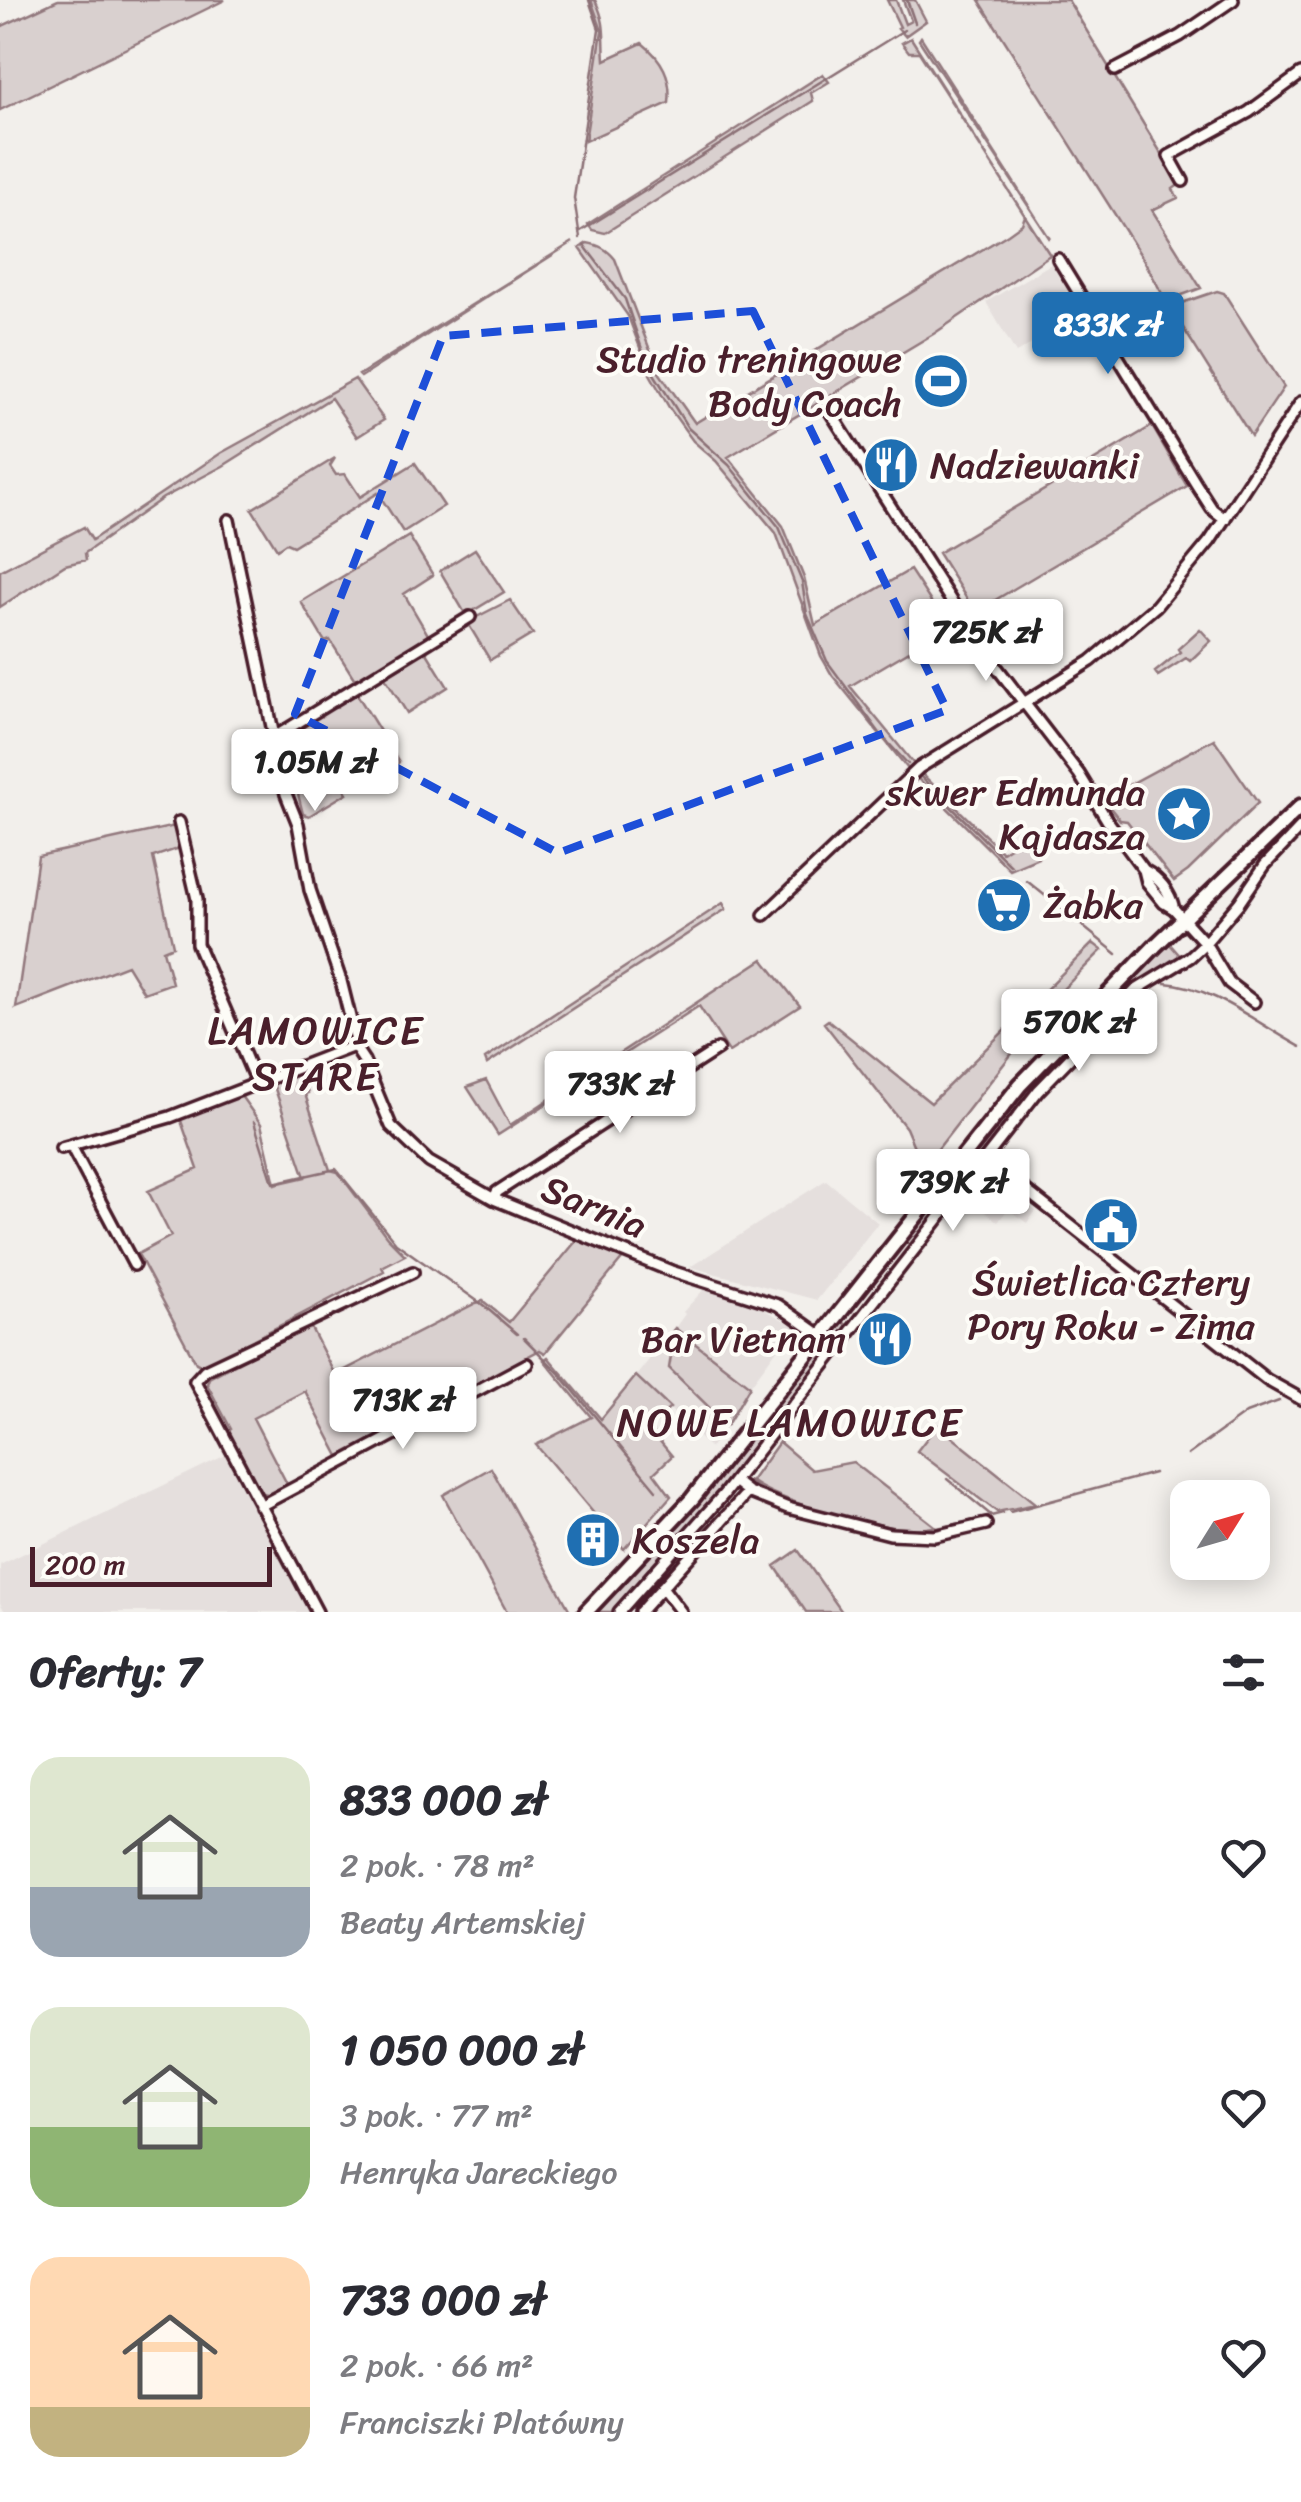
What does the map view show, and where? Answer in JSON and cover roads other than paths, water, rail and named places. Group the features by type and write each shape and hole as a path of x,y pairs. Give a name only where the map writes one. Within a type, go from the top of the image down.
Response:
{"main road":[{"path":"586,1612 685,1507 1020,1085 1178,914 1301,806"}],"street":[{"path":"1115,70 1160,48 1233,0"},
{"path":"1183,181 1169,156 1249,112 1301,74"},
{"path":"1058,259 1204,497 1225,519"},
{"path":"764,916 919,768 1091,661 1132,628 1181,579 1301,402"},
{"path":"827,407 978,643 1079,774 1144,870 1153,875 1178,914 1205,943 1229,983 1254,1002"},
{"name":"Sarnia","path":"229,520 310,890 342,981 356,1040 354,1046 396,1133 429,1162 494,1198 671,1271 778,1304 823,1337"},
{"path":"276,736 470,617"},
{"path":"180,822 197,899 197,944 258,1084"},
{"path":"619,1612 734,1481 1045,1082 1124,1000 1205,943 1240,903 1265,865 1301,826"},
{"path":"134,1265 66,1147 170,1118 354,1046"},
{"path":"494,1198 718,1049"},
{"path":"986,1159 1266,1380 1301,1399"},
{"path":"317,1612 195,1381 205,1370 413,1272"},
{"path":"260,1506 527,1364"},
{"path":"734,1481 748,1492 814,1516 890,1534 935,1536 986,1524"},
{"path":"640,1612 748,1492"},
{"path":"662,1588 681,1612"}],"waterway":[{"path":"580,238 574,198 599,29 589,0"},
{"path":"907,0 915,23"},
{"path":"579,232 904,30"},
{"path":"584,245 625,299 646,361 688,428 729,465 779,527 802,582 807,614 827,661 882,736 908,764"},
{"path":"922,778 1011,866"},
{"path":"1027,881 1117,954"},
{"path":"1165,983 1201,991 1301,1047"},
{"path":"254,1122 273,1183 336,1169 396,1243 517,1334"},
{"path":"524,1338 559,1373 656,1490"},
{"path":"1188,1455 1246,1413 1279,1401"},
{"path":"1293,1403 1301,1405"},
{"path":"1010,1512 1154,1473"},
{"path":"947,1479 992,1516"},
{"path":"748,1481 767,1495"},
{"path":"825,1513 866,1522"},
{"path":"987,1517 1003,1513"},
{"path":"923,1531 980,1519"},
{"path":"873,1523 905,1531"}],"place":[{"name":"Studio treningowe Body Coach","path":"941,381"},
{"name":"Nadziewanki","path":"891,465"},
{"name":"skwer Edmunda Kajdasza","path":"1184,814"},
{"name":"Żabka","path":"1004,905"},
{"name":"Świetlica Cztery Pory Roku - Zima","path":"1111,1225"},
{"name":"Bar Vietnam","path":"885,1339"},
{"name":"Koszela","path":"593,1540"}],"district":[{"name":"LAMOWICE STARE","path":"316,1053"},
{"name":"NOWE LAMOWICE","path":"790,1422"}]}
